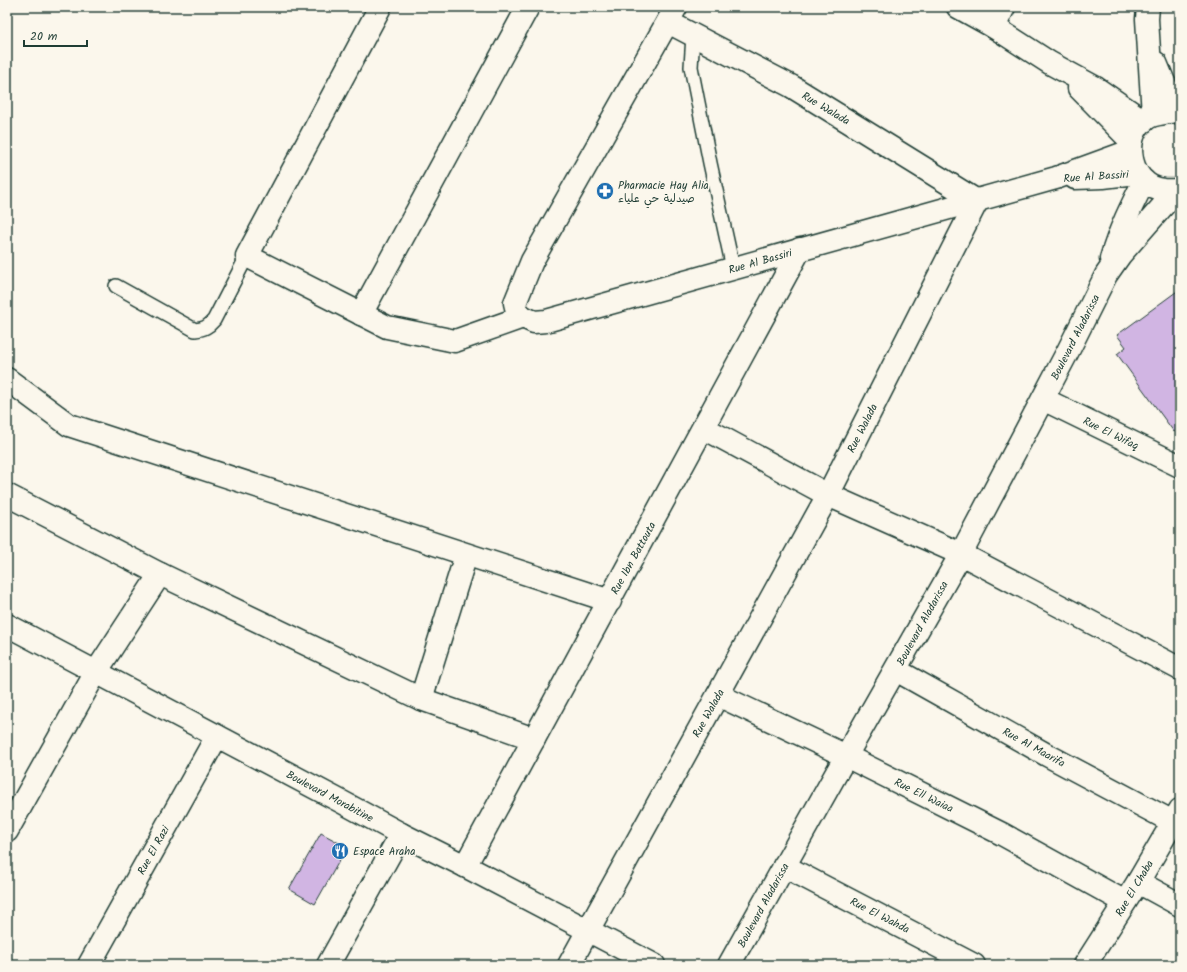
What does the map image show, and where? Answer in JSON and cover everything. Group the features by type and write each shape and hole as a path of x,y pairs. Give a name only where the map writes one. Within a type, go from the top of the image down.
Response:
{"street":[{"path":"380,7 247,256 386,327 455,341 523,317 517,311 515,303 532,261 672,15"},
{"path":"361,314 528,7"},
{"path":"958,7 994,27 1060,68 1148,118"},
{"path":"994,27 1004,7"},
{"path":"1148,7 1148,118"},
{"name":"Rue Walada","path":"569,965 828,495 977,201 791,86 693,35 672,15"},
{"path":"1131,146 1136,130 1148,118 1178,112 1157,67 1149,41"},
{"path":"1060,68 1131,146 1140,177 1159,190 1178,190"},
{"name":"Rue Al Bassiri","path":"523,317 534,322 546,321 800,249 977,201 1056,178 1131,146"},
{"name":"Rue Al Bassiri","path":"1056,178 1140,177"},
{"name":"Boulevard Aladarissa","path":"1106,275 1116,240 1140,177"},
{"name":"Boulevard Aladarissa","path":"729,965 961,554 1043,399 1106,275 1120,255 1178,190"},
{"name":"Rue Ibn Battouta","path":"465,866 800,249"},
{"path":"7,379 69,426 610,601"},
{"name":"Rue El Wifaq","path":"1043,399 1180,466"},
{"path":"704,428 828,495 961,554 1180,669"},
{"path":"7,495 160,574 421,699 534,739"},
{"path":"421,699 466,555"},
{"path":"7,831 96,672 160,574"},
{"name":"Boulevard Morabitine","path":"7,625 401,834 654,965"},
{"name":"Rue Al Maarifa","path":"896,670 1047,755 1176,816"},
{"name":"Rue Ell Waiaa","path":"718,695 846,756 1002,834 1125,902"},
{"name":"Rue El Razi","path":"89,965 217,736"},
{"name":"Rue El Chaba","path":"1085,965 1138,882 1176,816"},
{"path":"328,965 401,834"},
{"name":"Rue El Wahda","path":"784,866 974,965"},
{"path":"1138,882 1180,905"}],"lane":[{"path":"693,35 692,67 710,163 733,268"},
{"path":"116,286 195,330 201,329 208,326 214,320 247,256"}],"building":[{"path":"1180,289 1180,428 1174,432 1117,354 1126,347 1117,335"},
{"path":"321,833 347,847 315,904 289,889"}],"place":[{"name":"Pharmacie Hay Alia صيدلية حي علياء","path":"605,191"},
{"name":"Espace Araha","path":"340,851"}]}
